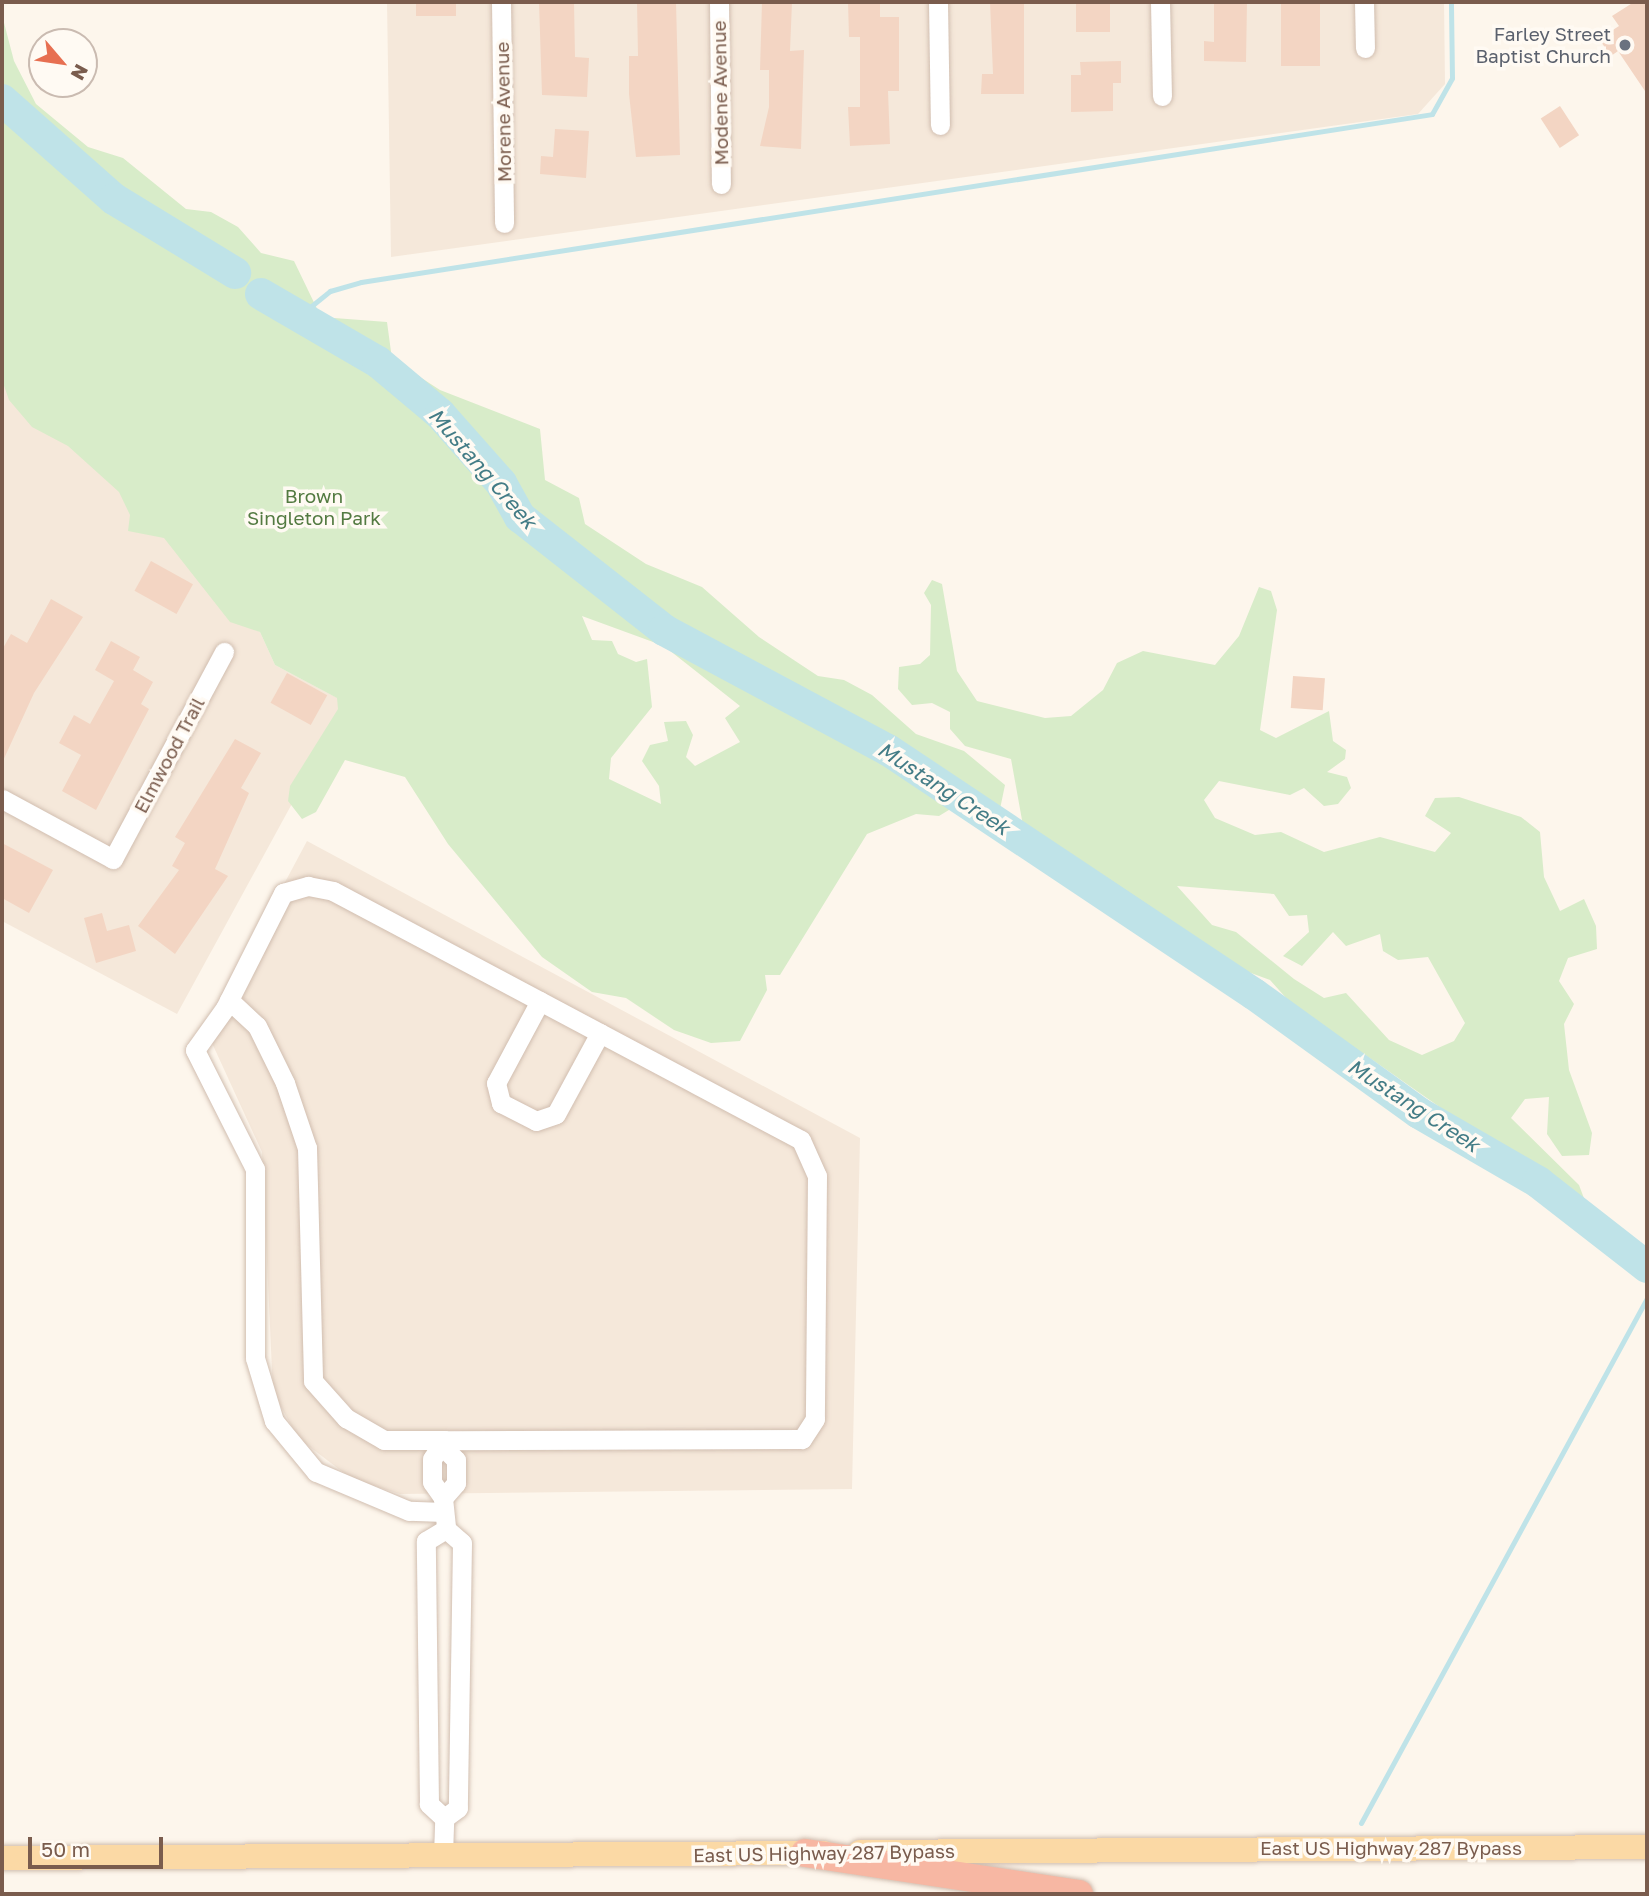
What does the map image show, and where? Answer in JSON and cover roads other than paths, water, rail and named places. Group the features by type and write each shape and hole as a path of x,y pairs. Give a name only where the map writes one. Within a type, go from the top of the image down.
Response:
{"highway":[{"path":"805,1853 1079,1894"}],"main road":[{"name":"East US Highway 287 Bypass","path":"2,1858 1647,1847"}],"street":[{"name":"Morene Avenue","path":"501,2 504,223"},
{"name":"Modene Avenue","path":"719,2 721,184"},
{"path":"938,2 940,125"},
{"path":"1160,2 1162,96"},
{"path":"1364,2 1365,48"},
{"name":"Elmwood Trail","path":"2,799 113,859 224,652"},
{"path":"229,1000 257,1026 285,1083 307,1148 313,1381 346,1418 384,1440 444,1444 781,1444 802,1439 815,1419 814,1158 801,1140 333,891 308,886 283,893 229,1000 195,1050 255,1169 255,1358 274,1421 316,1472 409,1511 444,1513"},
{"path":"540,1001 496,1083 501,1103 536,1121 556,1114 600,1033"},
{"path":"444,1444 432,1459 432,1482 444,1513 462,1543 458,1808 444,1818"},
{"path":"443,1855 444,1818 429,1804 426,1541 444,1513"}],"waterway":[{"path":"299,316 330,291 361,282 1432,114 1452,78 1451,2"},
{"name":"Mustang Creek","path":"2,100 114,199 235,273"},
{"name":"Mustang Creek","path":"261,294 378,362 440,414 501,483 520,517 664,630 888,750 1254,994 1419,1113 1538,1182 1647,1267"},
{"path":"1361,1823 1647,1298"}],"place":[{"name":"Farley Street Baptist Church","path":"1625,45"}],"park label":[{"name":"Brown Singleton Park","path":"314,507"}]}
